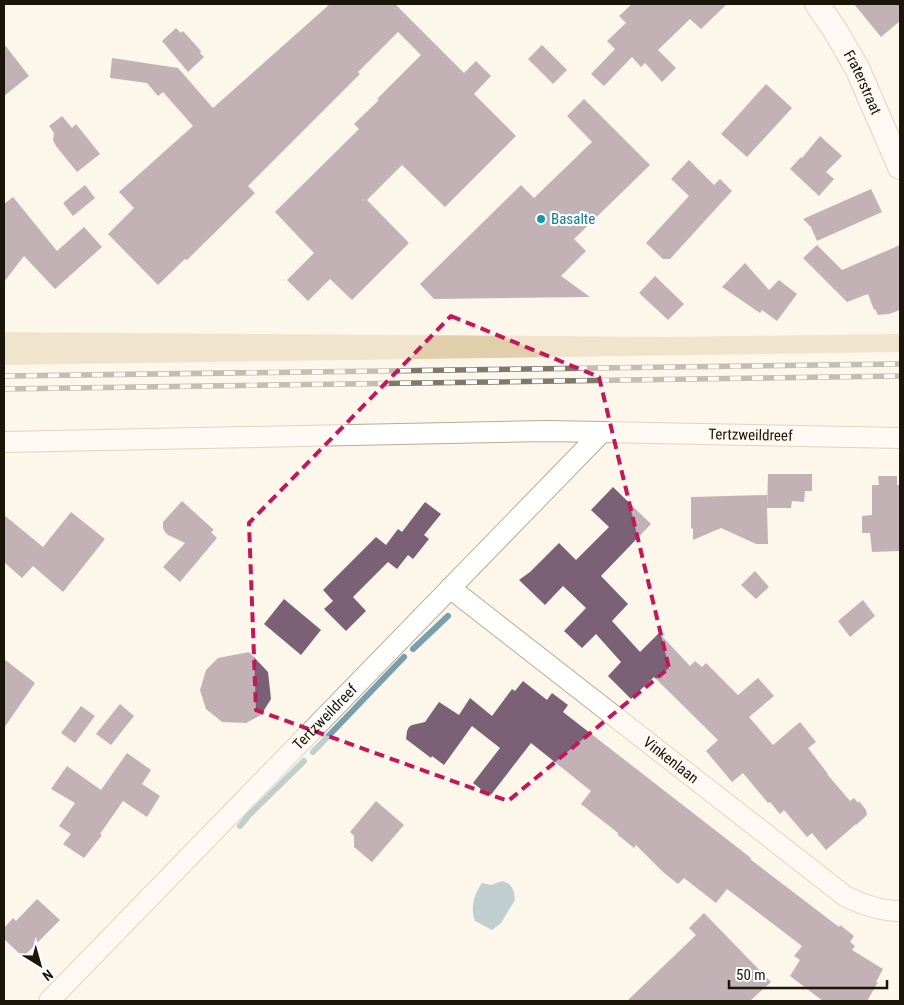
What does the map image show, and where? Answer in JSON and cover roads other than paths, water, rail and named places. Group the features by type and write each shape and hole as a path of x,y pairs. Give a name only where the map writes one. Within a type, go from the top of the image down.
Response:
{"street":[{"name":"Fraterstraat","path":"817,4 857,68 900,167"},
{"name":"Tertzweildreef","path":"4,442 545,431 900,438"},
{"name":"Tertzweildreef","path":"49,1001 602,432"},
{"name":"Vinkenlaan","path":"450,588 845,896 871,907 900,911"}],"water":[{"path":"502,881 508,883 512,888 515,900 501,923 492,930 475,921 474,901 482,883 491,885"}],"waterway":[{"path":"413,649 448,616"},
{"path":"313,752 404,657"},
{"path":"240,826 304,761"}],"railway":[{"path":"4,376 900,364"},
{"path":"4,389 900,376"}],"place":[{"name":"Basalte","path":"541,219"}]}
